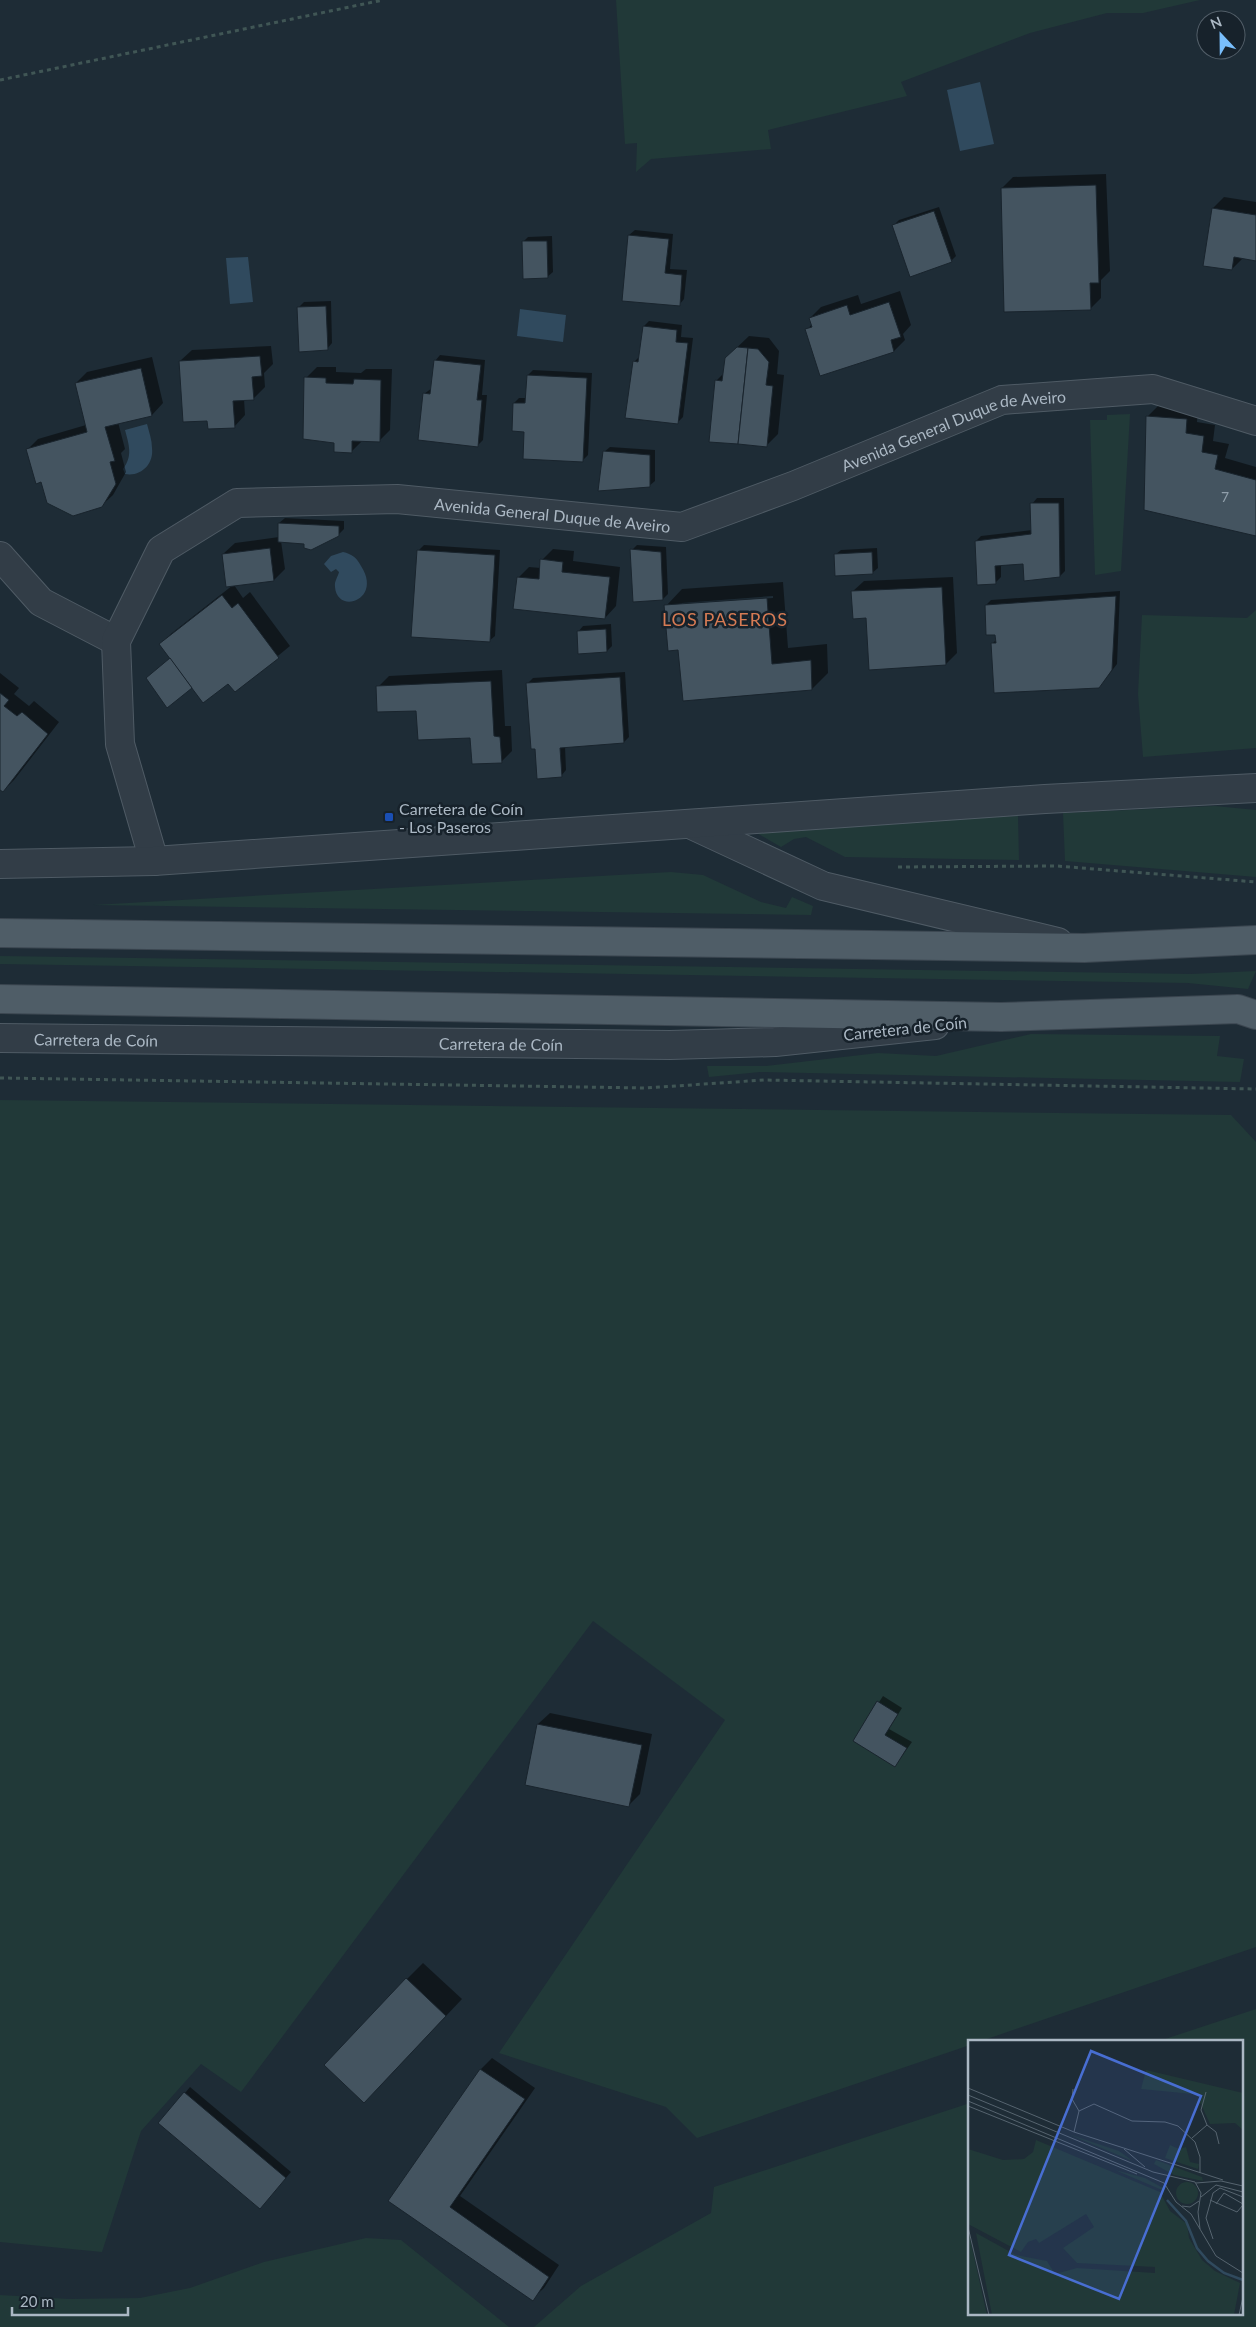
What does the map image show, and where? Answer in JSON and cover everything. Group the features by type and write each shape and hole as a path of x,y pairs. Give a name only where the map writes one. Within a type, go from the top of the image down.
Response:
{"main road":[{"path":"0,933 1084,948 1256,940"},
{"path":"0,999 1001,1017 1238,1009 1256,1015"}],"street":[{"name":"Avenida General Duque de Aveiro","path":"154,862 120,744 116,641 161,550 237,503 397,498 682,527 793,486 1002,400 1153,389 1256,421"},
{"path":"0,556 41,602 116,641"},
{"path":"0,864 154,862 1045,799 1256,788"},
{"path":"692,825 823,886 1084,948"},
{"name":"Carretera de Coín","path":"0,1038 670,1045 775,1042 1001,1017"}],"path":[{"path":"0,80 383,0"},
{"path":"888,867 1056,866 1256,882"},
{"path":"0,1078 646,1088 764,1080 1256,1089"}],"green space":[{"path":"616,0 1200,0 1143,13 1107,13 1030,33 901,82 907,96 768,130 771,149 651,159 636,172 637,143 625,144"},
{"path":"1130,414 1121,571 1095,575 1090,420 1107,420 1107,415"},
{"path":"1256,610 1256,748 1143,757 1138,694 1142,615 1247,618"},
{"path":"1215,806 1256,810 1256,877 1065,861 1063,813"},
{"path":"1018,816 1019,860 845,857 806,837 794,839 781,847 750,829"},
{"path":"671,872 703,875 761,902 786,908 792,897 813,906 811,915 93,905"},
{"path":"0,956 1191,974 1256,971 1248,989 1188,983 0,964"},
{"path":"1031,1034 1220,1036 1217,1056 1244,1059 1240,1082 760,1072 709,1077 707,1066 766,1066 878,1053 936,1056"},
{"path":"0,1100 1231,1115 1256,1142 1256,1947 984,2040 968,2040 968,2046 697,2138 666,2107 499,2053 725,1720 593,1621 241,2092 201,2064 141,2131 102,2252 0,2242"},
{"path":"1256,2009 1256,2327 534,2327 581,2286 711,2213 714,2187 968,2104 968,2314 1244,2314 1244,2040 1162,2040"},
{"path":"366,2238 401,2240 509,2327 0,2327 0,2295 69,2299 140,2298 190,2288 264,2262"}],"water":[{"path":"980,82 994,144 960,151 947,90"},
{"path":"248,257 253,302 230,304 226,258"},
{"path":"520,309 566,315 563,342 517,336"},
{"path":"147,424 152,445 149,464 141,471 125,474 123,469 128,460 129,450 125,430"},
{"path":"343,552 352,555 356,559 366,578 366,588 363,595 357,600 350,602 338,596 335,585 339,572 336,569 331,572 324,564 331,556"}],"building":[{"path":"1096,185 1099,283 1090,283 1091,310 1004,312 1001,188"},
{"path":"1212,208 1256,215 1256,261 1234,257 1232,270 1203,266"},
{"path":"934,211 952,262 910,277 892,225"},
{"path":"628,235 669,239 665,273 682,275 680,306 622,301"},
{"path":"522,241 547,241 548,278 523,279"},
{"path":"889,302 901,337 891,340 894,352 820,376 805,329 812,327 809,318 847,305 850,315"},
{"path":"326,306 328,350 299,352 297,307"},
{"path":"643,326 677,330 676,342 688,343 678,424 625,418 633,361 638,362"},
{"path":"737,347 748,348 738,444 709,442 715,380 722,381 725,358"},
{"path":"748,348 758,349 769,362 766,385 773,386 767,447 738,444"},
{"path":"260,356 262,376 252,377 254,400 233,401 235,428 208,429 207,421 183,422 179,361"},
{"path":"434,360 481,365 477,400 482,400 478,447 418,440 423,393 430,394"},
{"path":"141,368 152,416 105,427 115,461 110,462 116,484 102,507 73,516 47,503 41,482 36,484 26,449 87,432 75,383"},
{"path":"527,375 587,378 583,462 523,459 524,432 512,431 513,403 525,403"},
{"path":"304,377 326,378 326,383 353,384 354,379 381,380 380,442 352,441 352,453 334,452 334,443 303,439"},
{"path":"1146,416 1187,419 1186,433 1204,436 1202,452 1218,455 1215,469 1256,480 1256,536 1144,510"},
{"path":"603,451 650,455 650,487 598,491"},
{"path":"1030,503 1059,503 1060,577 1024,581 1023,564 995,566 996,584 977,585 975,541 1031,534"},
{"path":"278,523 339,526 339,536 311,550 304,548 304,544 278,542"},
{"path":"270,548 274,581 226,587 222,554"},
{"path":"630,549 661,552 663,600 633,602"},
{"path":"417,550 495,555 490,642 411,637"},
{"path":"872,552 873,574 835,576 834,554"},
{"path":"540,559 563,562 562,572 610,577 605,619 513,609 517,577 539,579"},
{"path":"942,587 946,665 869,670 866,618 853,619 851,591"},
{"path":"222,595 232,608 238,603 279,658 235,692 228,684 203,703 159,644"},
{"path":"1116,596 1112,670 1099,688 994,693 991,643 996,643 995,635 986,635 985,605"},
{"path":"767,598 772,664 811,660 812,690 683,701 678,650 668,651 664,605"},
{"path":"606,629 607,652 578,654 577,631"},
{"path":"170,658 192,688 167,708 146,678"},
{"path":"620,677 624,743 560,748 562,777 537,779 535,749 531,749 526,683"},
{"path":"491,681 494,736 500,737 502,763 472,764 470,738 418,740 416,711 377,712 376,686"},
{"path":"0,693 9,700 4,706 17,716 22,712 48,734 3,792 0,790"},
{"path":"877,1701 898,1714 885,1735 907,1748 895,1767 853,1741"},
{"path":"537,1724 642,1745 629,1807 525,1785"},
{"path":"406,1978 446,2016 364,2103 324,2065"},
{"path":"480,2069 525,2099 450,2207 549,2277 533,2301 388,2201"},
{"path":"184,2092 286,2178 260,2209 158,2123"}],"place":[{"name":"Carretera de Coín - Los Paseros","path":"389,817"}],"district":[{"name":"LOS PASEROS","path":"725,619"}]}
